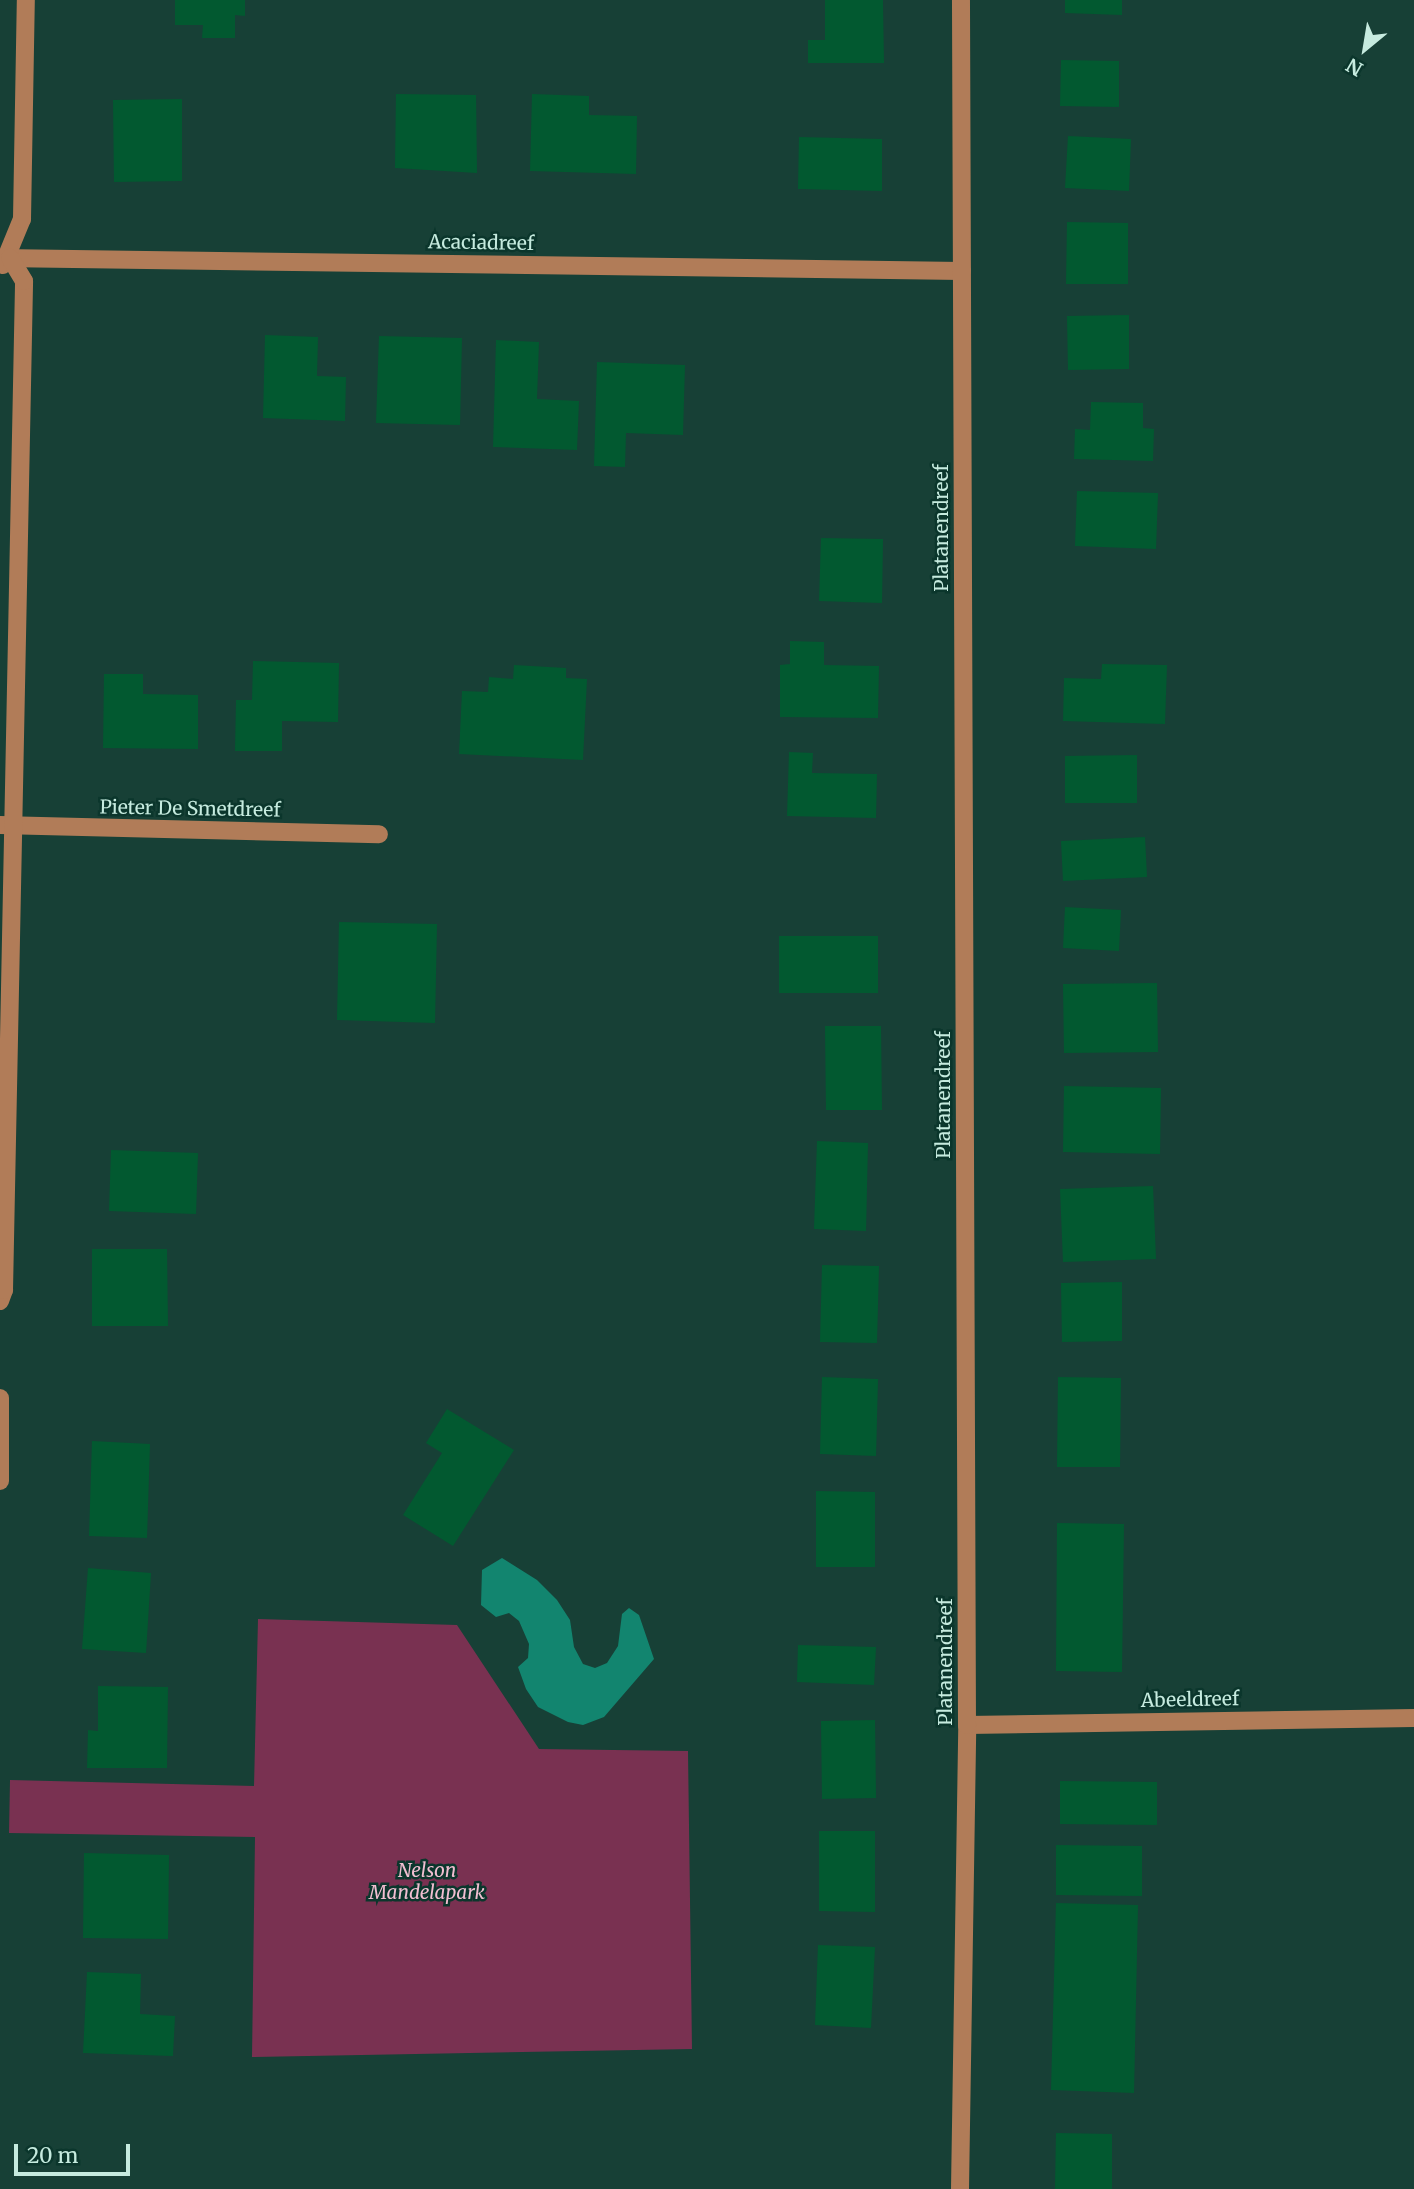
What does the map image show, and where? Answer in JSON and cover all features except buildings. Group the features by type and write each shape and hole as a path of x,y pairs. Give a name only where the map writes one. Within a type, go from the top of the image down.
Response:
{"street":[{"path":"0,1301 5,1290 6,826 24,281 3,262 22,219 26,0"},
{"name":"Platanendreef","path":"960,2189 967,1725 961,0"},
{"name":"Acaciadreef","path":"3,262 962,271"},
{"name":"Pieter De Smetdreef","path":"6,826 379,834"},
{"path":"0,1398 0,1481"},
{"name":"Abeeldreef","path":"967,1725 1414,1718"}],"green space":[{"name":"Nelson Mandelapark","path":"258,1619 457,1625 539,1749 688,1751 692,2049 252,2057 255,1837 9,1833 10,1780 254,1786"}],"shaded area":[{"path":"502,1558 537,1580 557,1600 570,1620 574,1647 583,1664 595,1668 607,1663 618,1646 622,1614 629,1608 639,1615 654,1659 604,1717 583,1725 568,1722 538,1707 526,1689 518,1667 528,1658 529,1644 519,1621 509,1613 496,1617 481,1605 482,1570"}]}
